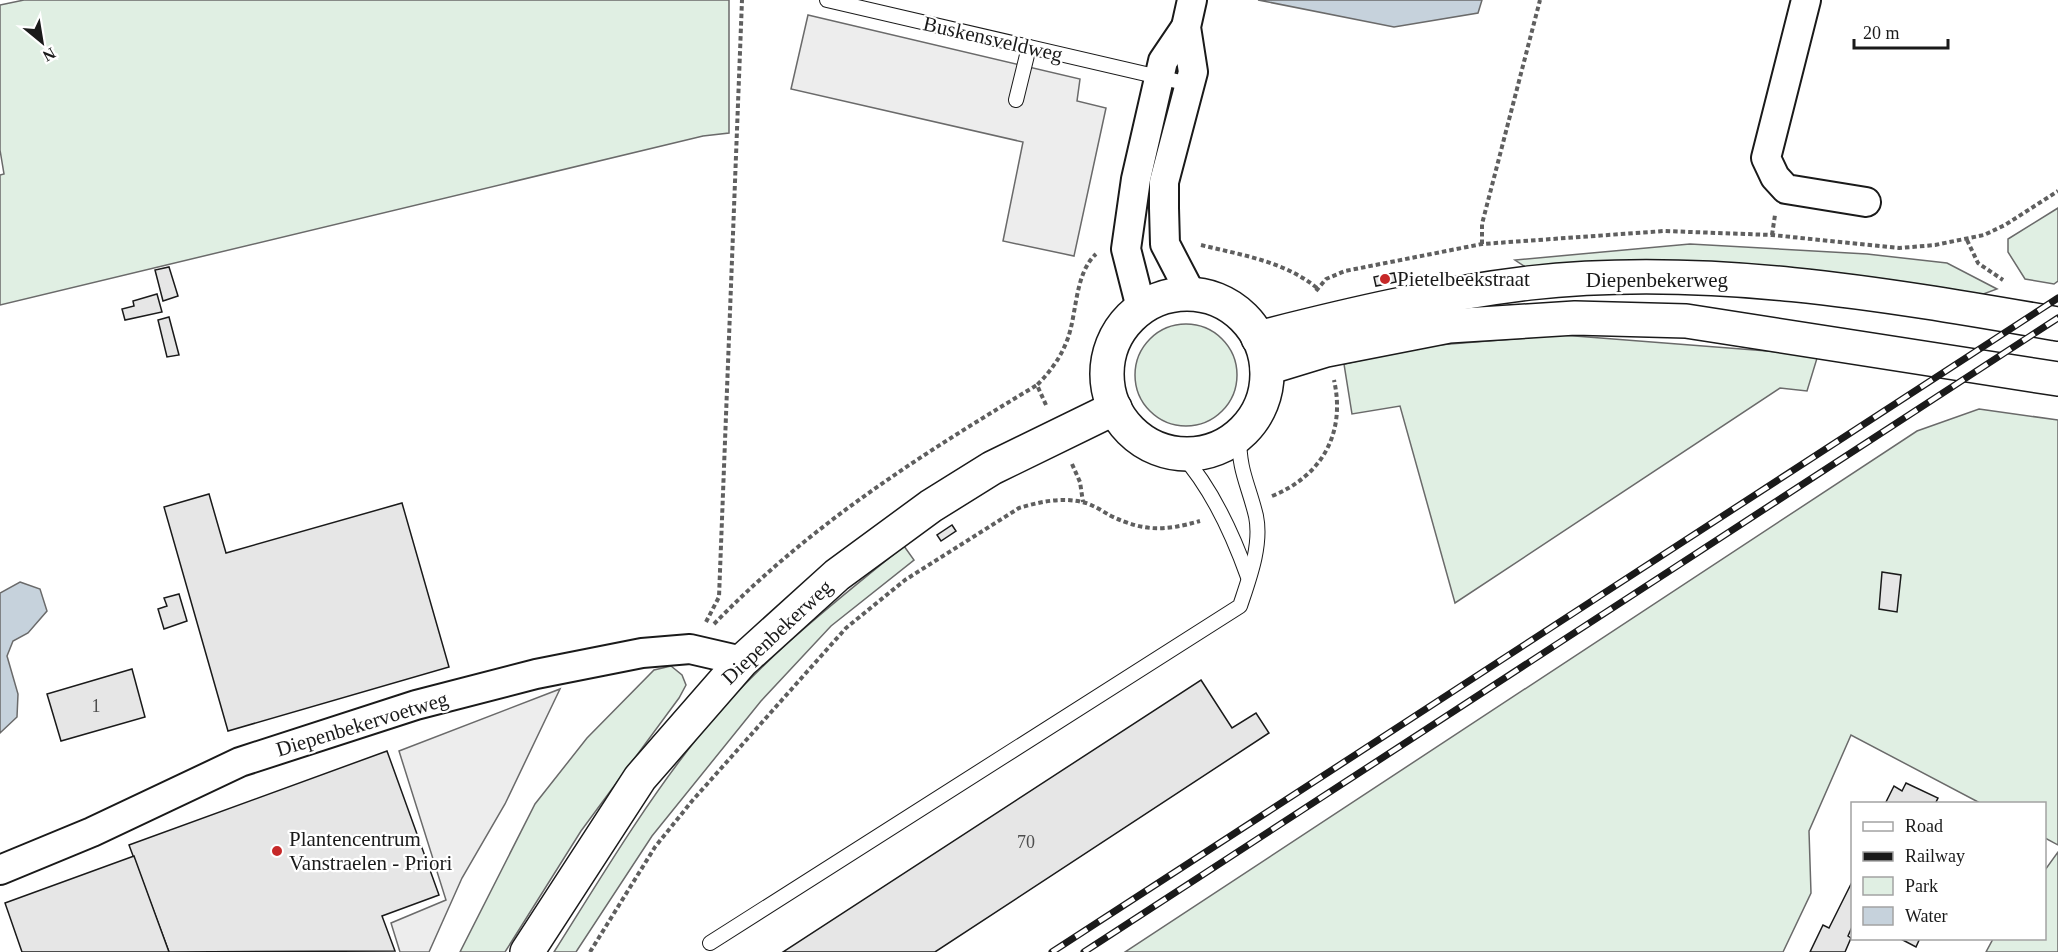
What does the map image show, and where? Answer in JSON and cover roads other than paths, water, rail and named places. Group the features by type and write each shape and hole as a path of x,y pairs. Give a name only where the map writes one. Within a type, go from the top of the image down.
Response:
{"main road":[{"name":"Diepenbekerweg","path":"1262,353 1404,302 1531,283 1634,278 1725,279 1831,288 2058,324"},
{"path":"1191,294 1222,302 1238,311 1248,321 1262,353 1265,396 1259,411 1239,435 1212,451 1195,455 1156,448 1132,433 1115,408 1108,386 1110,351 1117,334 1141,308 1156,298 1191,294"},
{"name":"Diepenbekerweg","path":"1262,353 1326,350 1449,326 1575,318 1686,321 2058,379"},
{"name":"Diepenbekerweg","path":"527,952 640,778 742,660 837,575 931,506 1002,463 1115,408"}],"street":[{"path":"1806,0 1767,158 1775,177 1786,189 1866,202"},
{"path":"1141,308 1126,249 1136,179 1163,61 1189,13"},
{"path":"1189,13 1193,72 1164,182 1164,208 1165,244 1191,294"},
{"name":"Diepenbekervoetweg","path":"0,870 92,832 240,762 416,705 536,674 642,653 690,649 742,660"}],"lane":[{"name":"Buskensveldweg","path":"827,0 1189,84"},
{"path":"1016,100 1029,47"},
{"path":"710,944 1240,606 1249,579 1257,540 1256,518 1241,473 1239,435"},
{"path":"1181,454 1204,481 1238,549 1249,579"}],"water":[{"path":"1258,0 1482,0 1478,13 1394,27"},
{"path":"20,582 40,589 47,611 28,633 13,641 7,656 18,694 17,717 0,733 0,593"}],"railway":[{"path":"1052,952 2058,298"},
{"path":"1084,952 2058,318"}],"place":[{"name":"Pietelbeekstraat","path":"1385,279"},
{"name":"Plantencentrum Vanstraelen - Priori","path":"277,851"}]}
